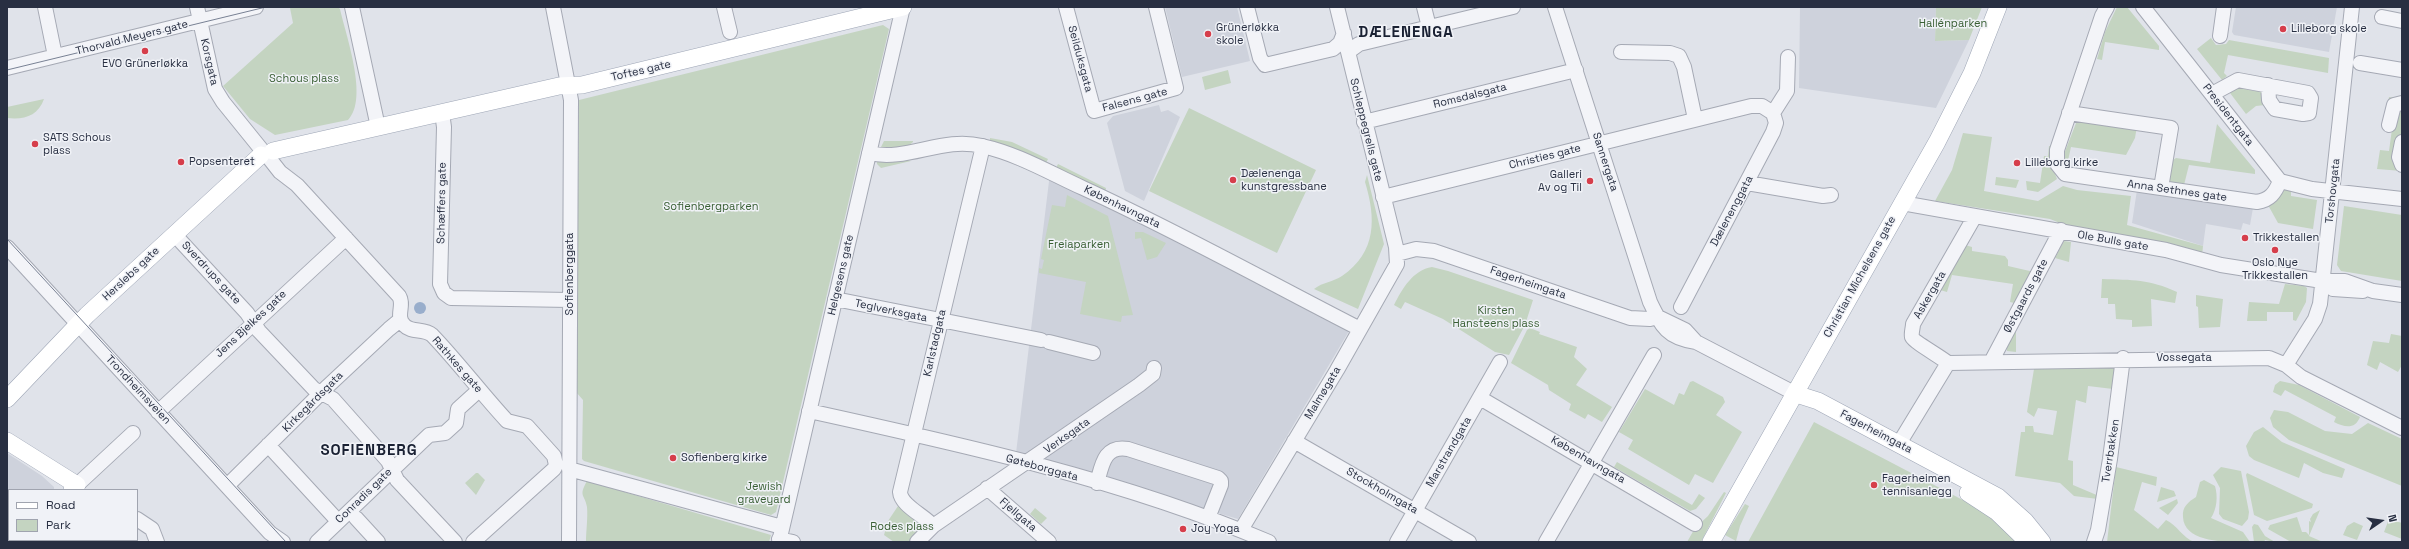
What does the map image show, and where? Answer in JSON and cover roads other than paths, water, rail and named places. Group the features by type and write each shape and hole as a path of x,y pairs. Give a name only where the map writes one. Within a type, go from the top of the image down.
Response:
{"main road":[{"name":"Toftes gate","path":"378,127 560,86 597,82 903,7"},
{"name":"Christian Michelsens gate","path":"1711,542 1796,394 1960,97 1998,7"},
{"path":"266,153 378,127"},
{"name":"Herslebs gate","path":"7,399 78,324 174,234 266,153"},
{"path":"1796,394 1812,411 1988,505 2006,520 2028,542"},
{"name":"Fagerheimgata","path":"1796,394 1818,401 1998,497 2025,521 2042,542"},
{"path":"7,441 80,488"}],"street":[{"path":"45,7 55,56"},
{"name":"Thorvald Meyers gate","path":"7,68 55,56 198,14 256,7"},
{"path":"352,7 378,127"},
{"name":"Sofienberggata","path":"553,7 570,85 570,300 563,467 569,542"},
{"path":"724,7 730,32"},
{"name":"Helgesens gate","path":"780,536 903,7"},
{"name":"Seilduksgata","path":"1066,7 1094,111"},
{"name":"Falsens gate","path":"1094,111 1176,88 1156,7"},
{"path":"1247,7 1260,58 1265,64 1333,49 1340,43 1344,33"},
{"name":"Schleppegrells gate","path":"1337,7 1397,254"},
{"path":"1424,7 1429,27"},
{"path":"1348,52 1359,44 1513,7"},
{"name":"Sannergata","path":"1555,7 1648,295 1658,316"},
{"path":"2107,7 2102,16 2069,113 2171,128 2161,188"},
{"name":"Presidentgata","path":"2143,7 2280,181"},
{"path":"2220,36 2224,7"},
{"name":"Torshovgata","path":"2286,365 2317,314 2332,198 2352,7"},
{"name":"Korsgata","path":"198,14 215,89 223,102 266,153"},
{"path":"2382,17 2402,21"},
{"path":"2402,28 2402,34"},
{"path":"1621,52 1670,53 1679,56 1684,67 1695,119"},
{"path":"1774,113 1787,91 1788,57"},
{"path":"2360,63 2402,70"},
{"name":"Romsdalsgata","path":"1364,122 1576,70"},
{"path":"2212,94 2234,80 2268,85"},
{"path":"2389,125 2394,105 2402,103"},
{"name":"Christies gate","path":"1383,197 1695,119 1757,105 1774,113"},
{"name":"Schæffers gate","path":"442,113 444,127 440,284 444,293 451,298 570,300"},
{"name":"Dælenenggata","path":"1681,307 1776,127 1774,113"},
{"name":"Anna Sethnes gate","path":"2069,113 2056,157 2057,164 2065,174 2257,202 2268,199 2275,194 2280,181"},
{"path":"2402,142 2399,157 2402,165"},
{"name":"Københavngata","path":"869,152 887,156 955,143 983,146 1013,155 1105,198 1360,329"},
{"name":"Karlstadgata","path":"933,526 926,518 900,498 940,321 983,146"},
{"path":"266,153 280,172 297,185 401,300 400,320"},
{"path":"2280,181 2312,189 2332,198 2402,199"},
{"path":"1747,183 1823,196 1831,195"},
{"name":"Ole Bulls gate","path":"1902,203 2061,230 2166,250 2210,263 2322,281 2345,281 2374,291 2402,295"},
{"name":"Askergata","path":"1948,363 1938,354 1915,342 1912,336 1913,324 1975,216"},
{"name":"Østgaards gate","path":"1991,362 2061,230"},
{"name":"Sverdrups gate","path":"174,234 247,313 253,322 314,389 333,399 388,462 397,480 455,542"},
{"name":"Jens Bjelkes gate","path":"158,412 253,322 346,238"},
{"name":"Trondheimsveien","path":"7,247 273,537 283,542"},
{"name":"Fagerheimgata","path":"1397,254 1416,249 1434,251 1630,318 1650,320 1658,316 1667,332 1673,336 1696,342 1796,394"},
{"name":"Malmøgata","path":"1240,530 1396,269 1397,254"},
{"name":"Teglverksgata","path":"835,300 1045,341 1093,352"},
{"name":"Rathkes gate","path":"400,320 407,327 430,334 507,420 527,426 563,467"},
{"name":"Kirkegårdsgata","path":"227,486 389,328 400,320"},
{"path":"1546,542 1654,355"},
{"name":"Vossegata","path":"1948,363 2123,358 2269,358 2286,365 2301,377 2402,428"},
{"name":"Tverrbakken","path":"2094,542 2098,530 2110,459 2123,358"},
{"name":"Marstrandgata","path":"1397,542 1500,362"},
{"path":"1901,445 1903,437 1948,363"},
{"name":"Verksgata","path":"917,542 933,526 1026,462 1044,452 1140,385 1153,374 1154,368"},
{"name":"Conradis gate","path":"317,542 337,520 429,435 445,433 456,422 458,409 479,390"},
{"name":"Københavngata","path":"1480,398 1695,524"},
{"name":"Gøteborggata","path":"809,411 1026,462 1208,518 1269,542"},
{"path":"80,488 133,433"},
{"name":"Stockholmgata","path":"1294,441 1469,542"},
{"path":"268,445 337,520"},
{"path":"1096,483 1106,453 1113,448 1128,448 1218,478 1221,481 1221,485 1208,518"},
{"path":"473,542 563,467 780,536 793,542"},
{"name":"Fjellgata","path":"987,488 1049,542"},
{"path":"356,518 378,542"},
{"path":"138,520 152,528 157,542"}],"water":[{"path":"422,302 425,303 425,313 418,314 415,313 414,306 415,303"}],"tram line":[{"path":"7,70 266,7"},
{"path":"7,239 286,542"}],"place":[{"name":"Lilleborg skole","path":"2283,29"},
{"name":"Grünerløkka skole","path":"1208,34"},
{"name":"EVO Grünerløkka","path":"145,51"},
{"name":"SATS Schous plass","path":"35,144"},
{"name":"Popsenteret","path":"181,162"},
{"name":"Lilleborg kirke","path":"2017,163"},
{"name":"Dælenenga kunstgressbane","path":"1233,180"},
{"name":"Galleri Av og Til","path":"1590,181"},
{"name":"Trikkestallen","path":"2245,238"},
{"name":"Oslo Nye Trikkestallen","path":"2275,250"},
{"name":"Sofienberg kirke","path":"673,458"},
{"name":"Fagerheimen tennisanlegg","path":"1874,485"},
{"name":"Joy Yoga","path":"1183,529"}],"district":[{"name":"DÆLENENGA","path":"1406,33"},
{"name":"SOFIENBERG","path":"369,451"}],"park label":[{"name":"Hallénparken","path":"1953,24"},
{"name":"Schous plass","path":"304,79"},
{"name":"Sofienbergparken","path":"711,207"},
{"name":"Freiaparken","path":"1079,245"},
{"name":"Kirsten Hansteens plass","path":"1496,317"},
{"name":"Jewish graveyard","path":"764,493"},
{"name":"Rodes plass","path":"902,527"}]}
